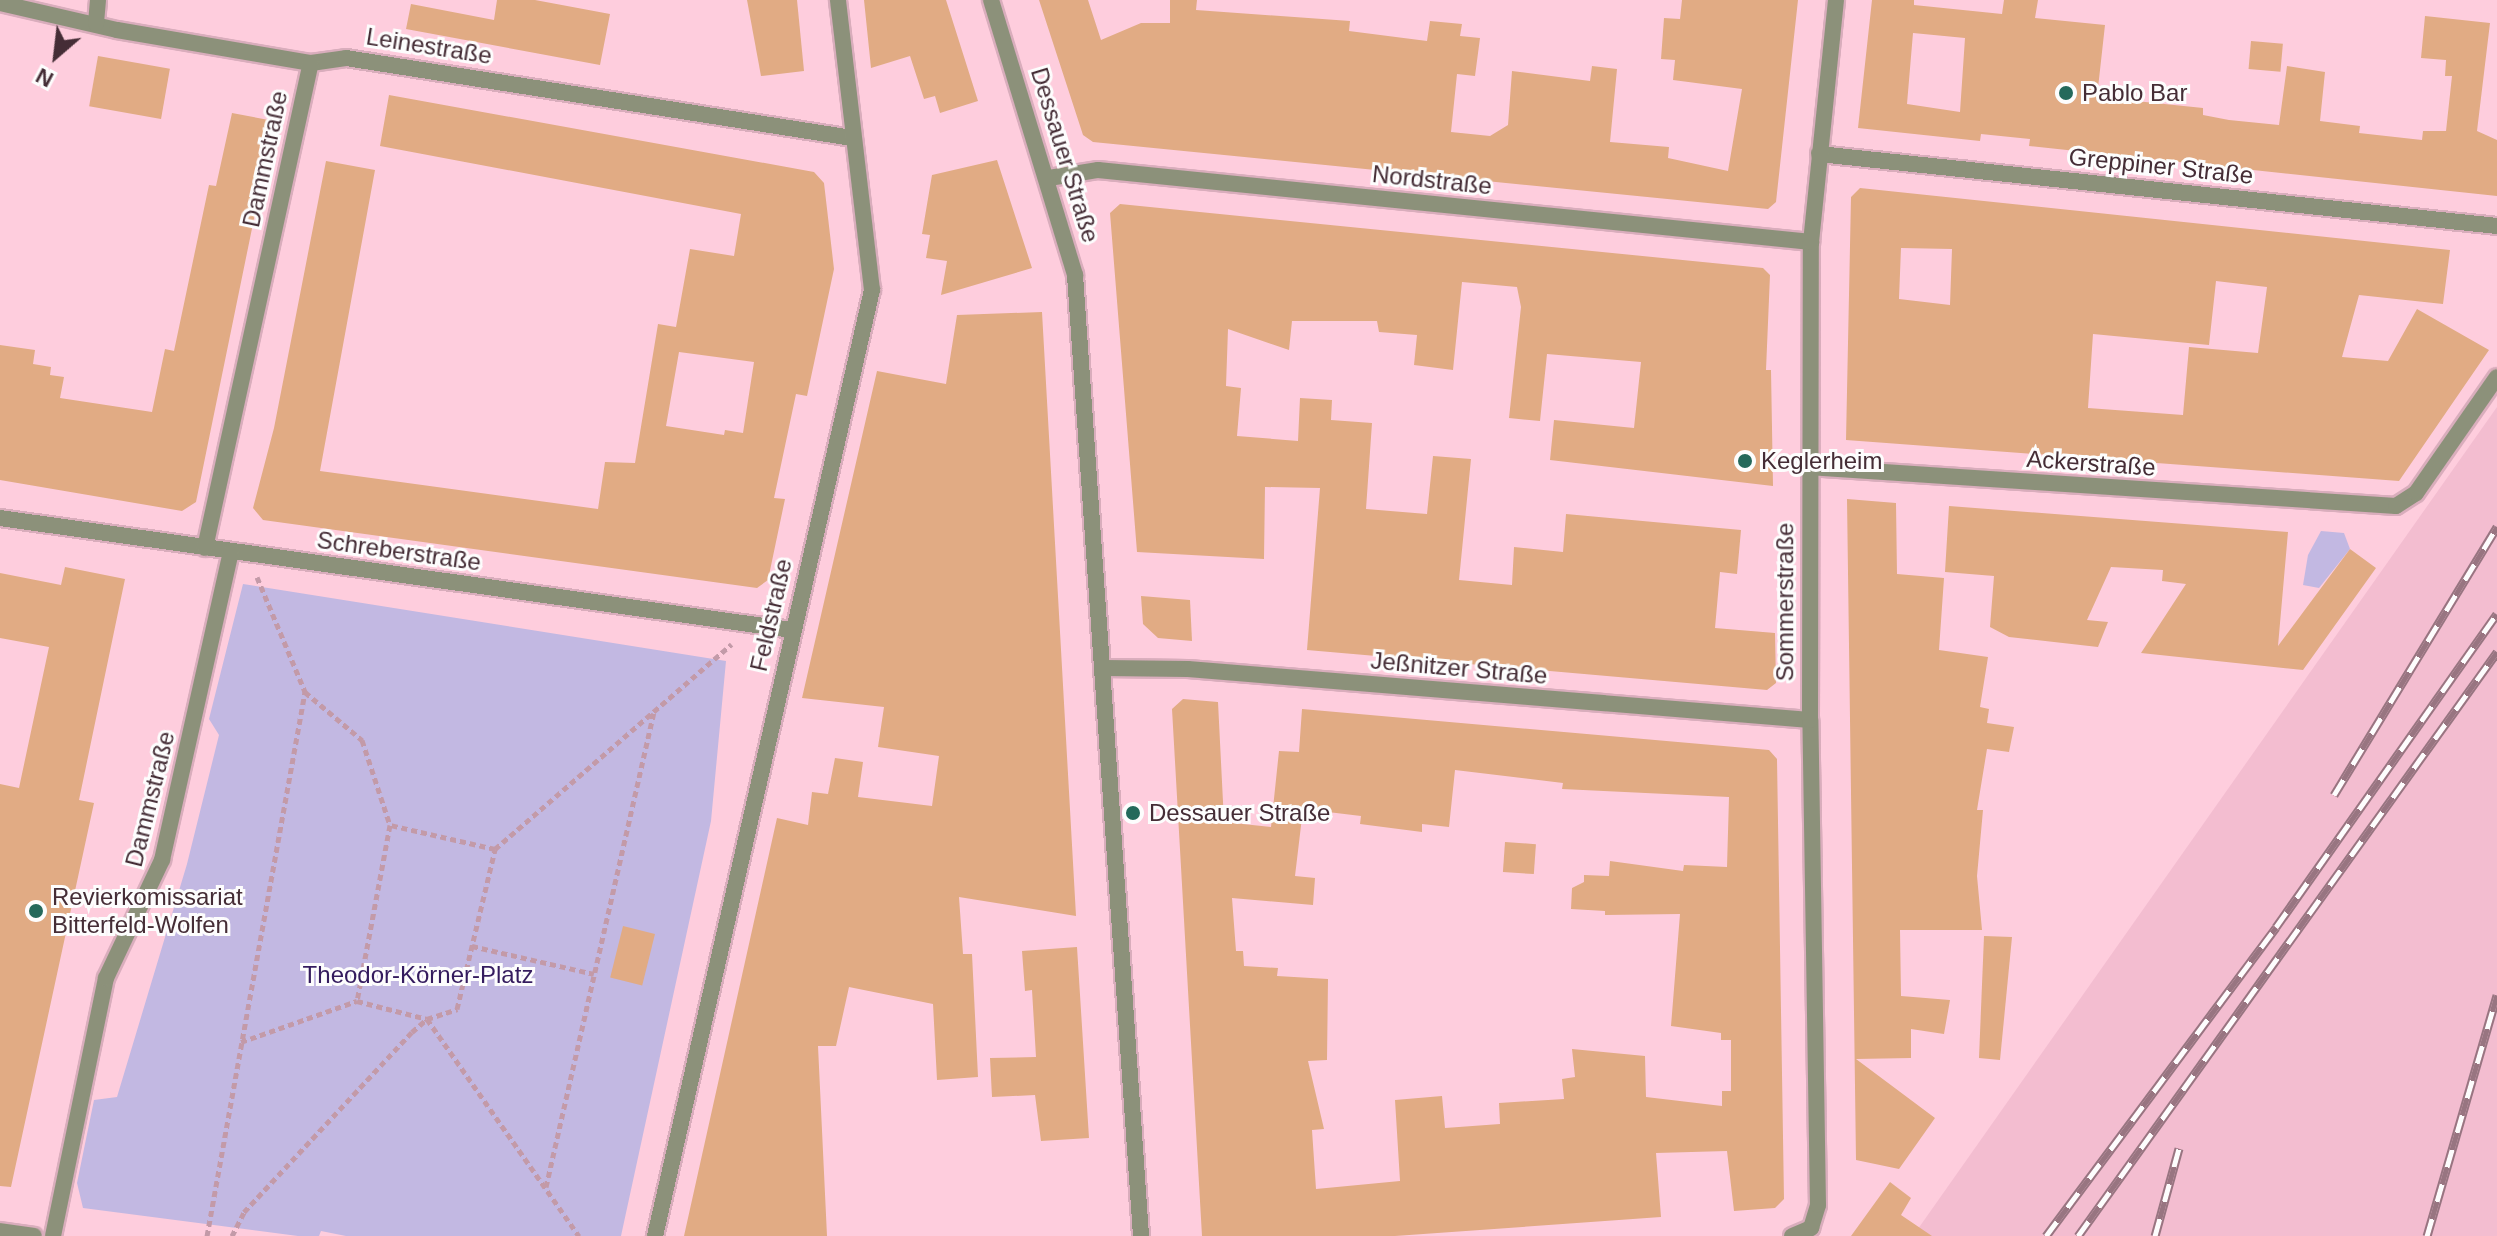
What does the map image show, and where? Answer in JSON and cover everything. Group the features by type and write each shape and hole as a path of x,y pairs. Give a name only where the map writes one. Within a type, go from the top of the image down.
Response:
{"street":[{"path":"96,23 98,0"},
{"name":"Feldstraße","path":"655,1236 872,290 838,0"},
{"name":"Dessauer Straße","path":"991,0 1049,178 1075,275 1141,1236"},
{"name":"Sommerstraße","path":"1792,1236 1811,1228 1818,1205 1808,467 1811,242 1836,0"},
{"name":"Leinestraße","path":"0,3 311,63 346,58 852,138"},
{"name":"Dammstraße","path":"205,548 311,63"},
{"name":"Greppiner Straße","path":"1819,154 2497,226"},
{"name":"Nordstraße","path":"1049,178 1098,170 1811,242"},
{"name":"Ackerstraße","path":"1808,467 2369,508 2396,506 2416,493 2497,377"},
{"name":"Schreberstraße","path":"0,518 792,630"},
{"name":"Dammstraße","path":"53,1236 106,978 162,860 231,552"},
{"name":"Jeßnitzer Straße","path":"1104,668 1188,669 1810,720"},
{"path":"0,1231 34,1236"}],"path":[{"path":"258,556 257,579 305,692 362,740 390,825 357,1001"},
{"path":"232,1236 244,1212 427,1019 457,1009 495,849 755,624"},
{"path":"207,1236 305,692"},
{"path":"546,1188 654,711"},
{"path":"390,825 495,849"},
{"path":"472,946 594,974"},
{"path":"240,1042 357,1001 427,1019 579,1236"}],"shaded area":[{"path":"2497,407 2497,1236 1913,1236"}],"green space":[{"path":"2321,531 2344,533 2350,549 2319,588 2303,585 2308,555"},
{"name":"Theodor-Körner-Platz","path":"243,584 726,661 711,821 621,1236 346,1236 321,1231 319,1236 298,1236 83,1208 77,1183 94,1100 117,1097 187,864 219,735 209,719"}],"building":[{"path":"497,0 535,0 610,14 600,65 406,29 411,4 494,20"},
{"path":"747,0 797,0 804,71 761,76"},
{"path":"864,0 946,0 978,101 940,113 935,96 924,99 910,56 871,68"},
{"path":"1039,0 1088,0 1101,40 1141,23 1170,23 1170,0 1197,0 1196,10 1350,21 1349,31 1427,41 1430,21 1462,24 1460,36 1480,38 1475,76 1457,74 1451,132 1490,136 1508,125 1512,71 1590,81 1592,66 1617,69 1610,142 1669,147 1668,158 1728,171 1742,89 1673,80 1675,60 1661,59 1664,18 1680,19 1682,0 1798,0 1776,202 1768,209 1093,142 1083,135"},
{"path":"1872,0 1914,0 1914,5 2002,14 2004,0 2038,0 2035,18 2105,25 2097,97 2203,108 2203,115 2229,120 2279,125 2287,66 2325,72 2320,121 2360,126 2359,133 2422,140 2423,131 2446,131 2452,76 2445,76 2446,60 2421,58 2425,16 2490,23 2477,131 2497,140 2497,196 2029,146 2030,139 1981,134 1980,141 1858,128","holes":["1913,33 1965,38 1960,112 1907,104"]},
{"path":"2251,41 2283,44 2280,72 2249,69"},
{"path":"98,56 170,69 161,119 89,106"},
{"path":"389,95 814,172 824,183 834,269 807,396 796,394 774,498 785,499 768,580 757,588 263,520 253,508 274,428 326,161 375,170 320,471 598,509 605,462 635,463 658,324 676,327 690,249 734,256 741,214 380,146","holes":["679,352 754,362 743,433 725,430 724,435 666,426"]},
{"path":"232,113 274,121 196,502 182,511 0,480 0,345 35,350 33,364 51,367 50,375 64,377 60,398 152,412 165,349 174,351 209,185 216,186"},
{"path":"997,160 1032,268 941,295 947,261 926,258 930,235 922,234 932,175"},
{"path":"1860,188 2450,250 2443,304 2359,295 2342,357 2388,361 2417,309 2489,350 2399,481 1846,440 1851,197","holes":["1901,248 1952,249 1950,305 1899,299","2216,281 2267,287 2258,353 2189,347 2183,415 2088,408 2093,334 2209,345"]},
{"path":"1120,204 1763,268 1770,275 1766,370 1771,370 1773,486 1550,460 1554,420 1634,428 1641,362 1547,354 1540,421 1509,418 1521,307 1517,287 1462,282 1453,370 1414,365 1417,335 1379,332 1377,321 1292,321 1289,350 1228,329 1226,386 1241,388 1237,436 1298,441 1300,398 1332,400 1331,420 1372,423 1366,509 1427,514 1433,456 1471,459 1459,580 1512,585 1514,547 1563,552 1566,514 1741,530 1737,574 1720,572 1715,628 1775,633 1776,683 1767,690 1307,650 1320,488 1265,487 1264,559 1137,552 1110,213"},
{"path":"1042,312 1076,916 959,897 963,954 972,954 978,1077 937,1080 933,1004 849,987 836,1046 818,1046 827,1236 684,1236 777,818 808,825 812,792 828,794 835,758 863,762 858,797 932,806 939,756 878,747 884,707 802,698 877,371 946,384 957,315"},
{"path":"1847,499 1896,503 1897,574 1944,578 1939,650 1988,657 1980,707 1989,709 1987,723 2014,727 2009,752 1987,749 1977,810 1983,810 1977,876 1982,930 1900,930 1901,996 1950,1000 1944,1034 1911,1029 1911,1058 1856,1059 1935,1118 1899,1169 1856,1160"},
{"path":"1949,506 2288,532 2278,646 2350,549 2376,568 2303,670 2141,653 2186,584 2162,581 2163,570 2111,567 2087,620 2108,622 2098,647 2009,637 1990,627 1994,576 1945,572"},
{"path":"65,567 125,579 79,800 94,803 11,1187 0,1186 0,784 19,788 49,647 0,638 0,573 61,585"},
{"path":"1141,596 1190,600 1192,641 1158,638 1143,624"},
{"path":"1183,699 1218,702 1224,822 1271,827 1279,751 1299,752 1302,709 1769,750 1777,759 1784,1199 1775,1208 1734,1211 1727,1151 1656,1153 1661,1217 1395,1236 1202,1236 1172,709","holes":["1455,770 1563,783 1562,789 1729,797 1727,867 1684,865 1683,871 1610,861 1609,876 1584,875 1584,882 1572,888 1571,909 1605,911 1605,915 1680,914 1671,1026 1721,1033 1721,1040 1731,1040 1731,1091 1722,1091 1722,1106 1646,1097 1645,1056 1572,1049 1575,1077 1562,1079 1564,1099 1499,1103 1500,1124 1445,1128 1442,1096 1395,1100 1400,1181 1316,1189 1312,1130 1324,1129 1308,1061 1327,1060 1328,979 1277,976 1278,968 1244,966 1243,951 1236,951 1232,898 1313,905 1315,878 1295,876 1303,809 1361,816 1360,824 1422,832 1422,824 1449,827"]},
{"path":"1505,842 1536,844 1534,874 1503,872"},
{"path":"623,926 655,934 642,985 610,977"},
{"path":"1984,936 2012,937 2000,1060 1979,1058"},
{"path":"1077,947 1089,1138 1041,1141 1035,1095 992,1097 990,1058 1036,1057 1032,990 1025,991 1022,951"},
{"path":"1890,1182 1911,1198 1901,1215 1932,1236 1851,1236"}],"railway":[{"path":"2334,795 2497,527"},
{"path":"2046,1236 2276,927 2497,614"},
{"path":"2078,1236 2497,652"},
{"path":"2427,1236 2497,995"},
{"path":"2155,1236 2179,1148"}],"place":[{"name":"Pablo Bar","path":"2066,93"},
{"name":"Keglerheim","path":"1745,461"},
{"name":"Dessauer Straße","path":"1133,813"},
{"name":"Revierkomissariat Bitterfeld-Wolfen","path":"36,911"}]}
